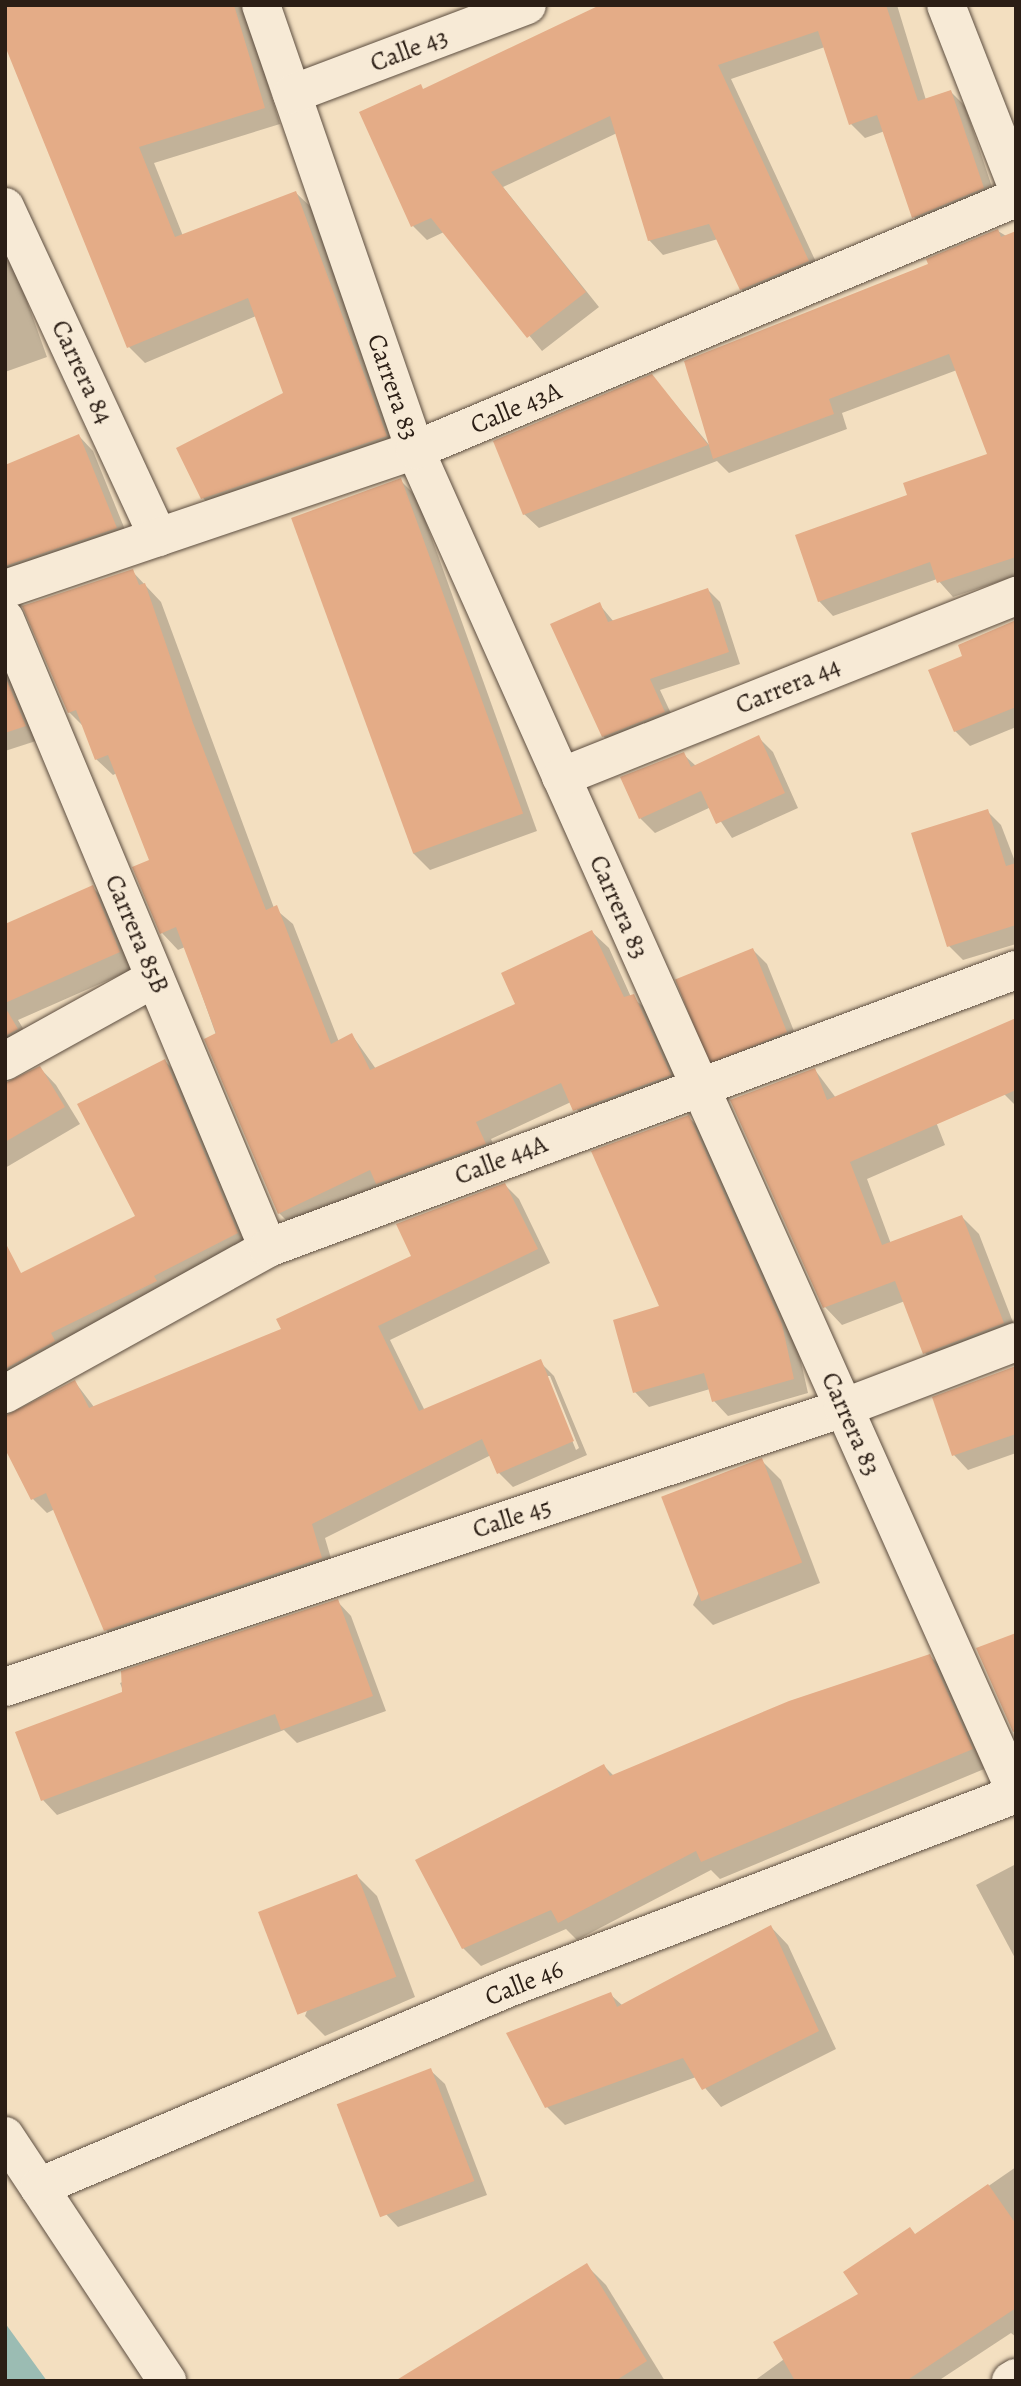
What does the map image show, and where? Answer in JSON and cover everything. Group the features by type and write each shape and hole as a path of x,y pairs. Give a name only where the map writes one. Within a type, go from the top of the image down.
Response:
{"street":[{"name":"Carrera 83","path":"261,5 415,450 1016,1793"},
{"name":"Calle 43","path":"292,94 527,5"},
{"path":"946,5 1016,184"},
{"name":"Calle 43A","path":"5,589 415,450 1016,198"},
{"name":"Carrera 84","path":"5,207 158,537"},
{"name":"Carrera 44","path":"561,777 1016,596"},
{"name":"Carrera 85B","path":"5,620 268,1248"},
{"name":"Calle 44A","path":"5,1394 268,1248 699,1085 1016,970"},
{"path":"5,1061 155,978"},
{"name":"Calle 45","path":"5,1687 844,1408 1016,1342"},
{"name":"Calle 46","path":"39,2187 508,1988 1016,1793"},
{"path":"5,2136 167,2381"},
{"path":"1011,2381 1016,2378"}],"water":[{"path":"5,2323 47,2381 5,2381"}],"building":[{"path":"5,5 234,5 265,108 139,147 175,237 296,191 387,436 201,499 176,448 283,393 248,298 127,348 5,46"},
{"path":"600,5 886,5 918,101 951,90 984,188 912,218 877,115 849,125 818,31 718,65 809,261 740,290 709,224 648,241 610,116 491,172 586,292 527,338 431,218 411,227 359,112 421,84 423,89"},
{"path":"998,229 1001,237 1016,231 1016,557 937,583 930,562 818,602 795,535 907,495 903,483 987,454 949,354 829,399 834,414 713,459 684,361 928,264 926,259"},
{"path":"652,374 708,445 523,515 493,441"},
{"path":"79,434 117,528 5,566 5,465"},
{"path":"401,478 523,813 413,853 291,518"},
{"path":"133,569 139,585 145,583 193,723 266,910 277,905 331,1044 352,1033 370,1070 515,1004 501,973 592,930 624,997 634,994 671,1075 573,1111 561,1083 476,1122 486,1144 376,1184 370,1170 278,1214 204,1039 216,1033 176,927 160,934 132,867 149,860 108,755 95,760 76,710 68,713 22,606"},
{"path":"708,588 729,652 650,679 665,712 602,737 550,624 600,602 608,622"},
{"path":"1016,620 1016,707 954,732 928,670 962,656 958,645"},
{"path":"5,676 26,726 5,733"},
{"path":"759,735 785,793 716,824 701,791 639,819 620,777 684,752 691,767"},
{"path":"988,809 1006,866 1016,863 1016,925 947,947 911,833"},
{"path":"93,885 120,952 5,1003 5,924"},
{"path":"753,948 787,1032 709,1064 675,979"},
{"path":"5,1007 18,1029 5,1036"},
{"path":"1016,1018 1016,1090 850,1162 882,1245 962,1215 1004,1323 923,1354 895,1281 823,1308 730,1100 815,1068 827,1100"},
{"path":"165,1059 238,1233 154,1276 157,1281 51,1333 55,1341 5,1369 5,1242 21,1273 135,1216 77,1104"},
{"path":"40,1066 65,1107 5,1142 5,1083"},
{"path":"689,1115 782,1324 794,1379 712,1402 704,1373 633,1393 613,1320 659,1306 591,1151"},
{"path":"505,1183 538,1249 378,1326 419,1411 541,1359 574,1441 497,1474 482,1439 312,1524 322,1558 104,1631 46,1493 31,1500 5,1449 5,1416 75,1380 89,1408 281,1329 276,1319 411,1256 396,1224"},
{"path":"1016,1366 1016,1434 952,1456 932,1397"},
{"path":"762,1458 802,1563 701,1601 661,1497"},
{"path":"338,1599 373,1696 281,1730 275,1714 41,1801 15,1732 122,1692 121,1671"},
{"path":"1016,1633 1016,1731 1013,1732 976,1648"},
{"path":"930,1654 973,1749 701,1862 696,1851 558,1923 551,1910 462,1949 415,1860 604,1764 610,1776 789,1701"},
{"path":"357,1874 396,1977 297,2015 258,1912"},
{"path":"771,1925 819,2031 702,2090 683,2058 545,2108 506,2033 611,1992 617,2007"},
{"path":"431,2068 474,2181 380,2217 337,2104"},
{"path":"988,2184 1016,2224 1016,2308 906,2381 795,2381 773,2342 858,2294 843,2272 910,2227 915,2234"},
{"path":"587,2263 647,2361 615,2381 395,2381"}]}
